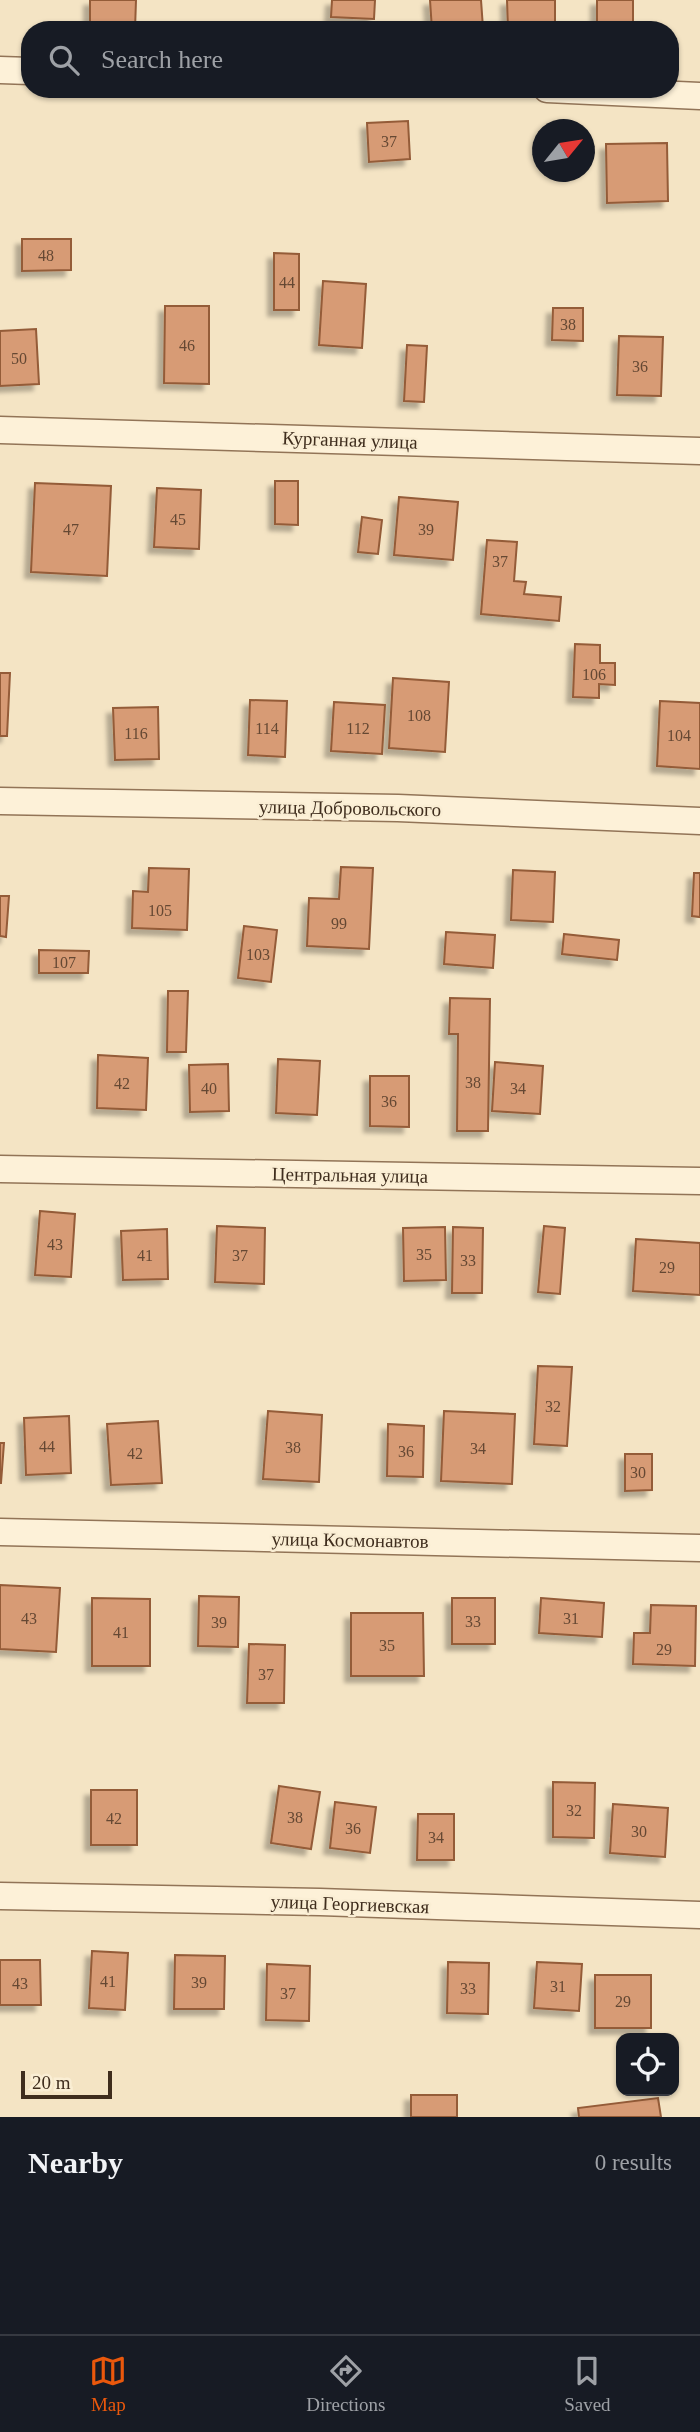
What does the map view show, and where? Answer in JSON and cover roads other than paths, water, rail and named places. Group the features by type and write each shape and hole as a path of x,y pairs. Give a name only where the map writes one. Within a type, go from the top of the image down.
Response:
{"street":[{"path":"0,70 21,71"},
{"path":"679,95 700,96"},
{"name":"Курганная улица","path":"0,429 700,451"},
{"name":"улица Добровольского","path":"0,801 398,808 700,821"},
{"name":"Центральная улица","path":"0,1169 700,1181"},
{"name":"улица Космонавтов","path":"0,1532 700,1548"},
{"name":"улица Георгиевская","path":"0,1896 700,1915"}]}
